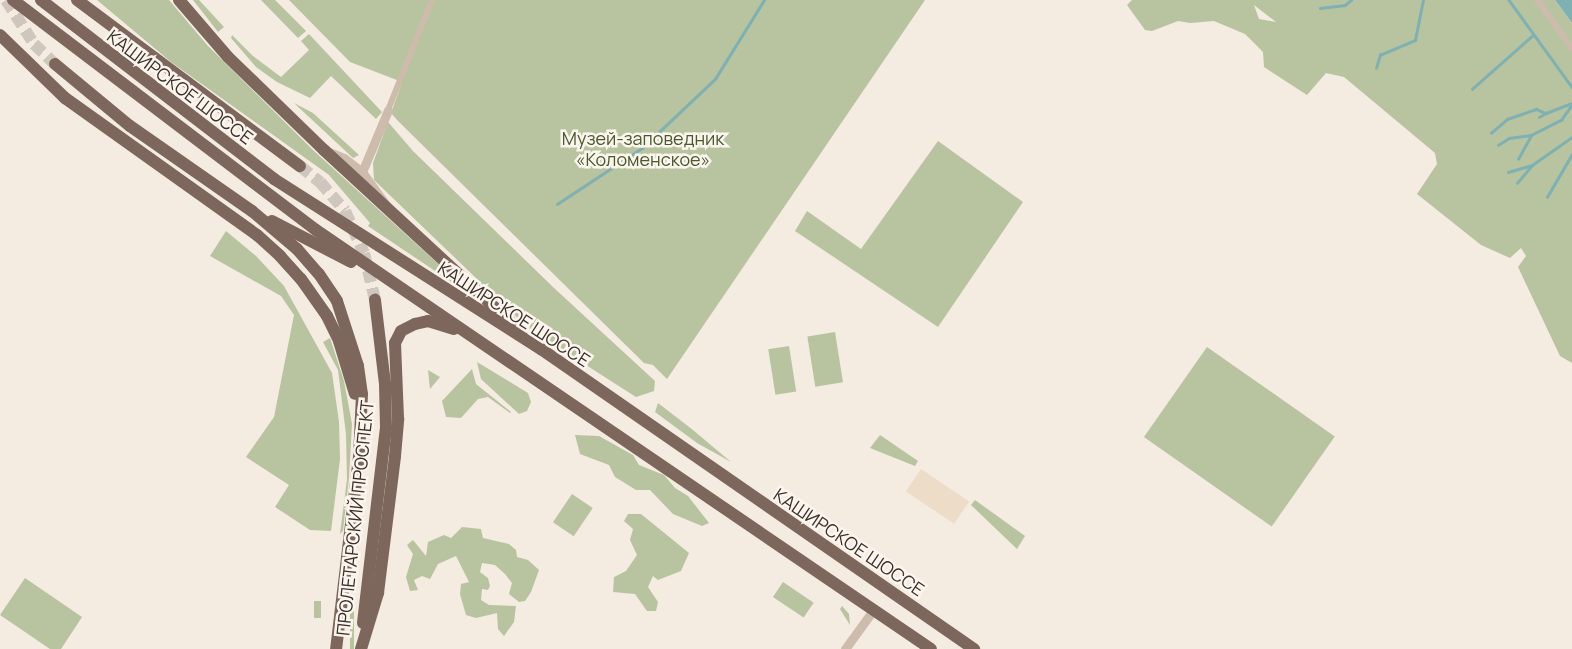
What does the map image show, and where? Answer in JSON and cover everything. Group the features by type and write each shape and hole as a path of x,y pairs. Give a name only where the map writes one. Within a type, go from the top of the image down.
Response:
{"main road":[{"name":"КАШИРСКОЕ ШОССЕ","path":"13,0 162,115 394,284 474,336 931,649"},
{"name":"КАШИРСКОЕ ШОССЕ","path":"41,0 274,179 541,349 974,649"},
{"path":"77,0 105,21"},
{"path":"88,0 105,21"},
{"path":"179,0 222,51 324,150 389,212 541,349"},
{"name":"КАШИРСКОЕ ШОССЕ","path":"105,21 300,166"},
{"path":"0,34 65,98 257,235 296,273 321,305 339,341 354,386 361,428"},
{"path":"55,64 130,126 252,211 394,284"},
{"name":"ПРОЛЕТАРСКИЙ ПРОСПЕКТ","path":"252,211 297,249 319,274 337,301 358,366 361,428 336,649"},
{"name":"ПРОЛЕТАРСКИЙ ПРОСПЕКТ","path":"361,649 386,428 385,384 375,300"},
{"path":"361,649 378,594 396,456 398,418 394,351 397,336 406,328 428,321 474,336"}],"street":[{"path":"362,172 432,0"},
{"path":"1537,0 1572,48"},
{"path":"324,150 344,158 362,172 380,193 389,212"},
{"path":"845,649 874,609"}],"green space":[{"path":"97,0 169,0 208,46 314,151 456,280 453,283 368,226 370,223 329,175 171,62"},
{"path":"193,0 199,0 224,27 218,32"},
{"path":"261,0 275,0 306,31 298,38"},
{"name":"Музей-заповедник «Коломенское»","path":"289,0 925,0 667,379 653,365 644,363 398,121 391,113 402,82 350,62"},
{"path":"1132,0 1555,0 1572,23 1572,363 1560,356 1518,267 1526,256 1521,248 1510,258 1481,245 1417,194 1437,164 1435,153 1344,77 1326,73 1307,95 1264,67 1263,52 1245,34 1214,21 1190,23 1178,21 1152,31 1145,30 1127,5","holes":["1254,5 1276,22 1259,19"]},
{"path":"309,34 382,112 376,119 331,76 310,98 277,82 256,67 231,38 232,35 253,56 281,77 309,50 301,41"},
{"path":"294,103 313,113 359,155 353,158"},
{"path":"388,122 413,151 554,288 655,381 654,391 636,397 528,328 374,180 373,163"},
{"path":"938,141 1023,202 938,327 795,231 807,211 861,249"},
{"path":"226,231 256,256 284,286 332,373 339,422 340,459 331,531 310,530 275,507 289,485 246,457 274,417 294,315 281,296 210,256"},
{"path":"835,332 843,382 815,387 807,336"},
{"path":"330,338 344,381 352,424 349,478 343,531 340,534 347,479 346,434 338,370 323,342"},
{"path":"789,346 796,391 775,395 768,349"},
{"path":"1207,347 1335,436 1272,527 1144,437"},
{"path":"477,362 528,393 531,402 527,411 519,414 481,379"},
{"path":"472,369 476,384 510,413 488,397 478,399 461,418 446,417 442,401"},
{"path":"428,370 440,377 430,389"},
{"path":"658,403 731,462 697,443 655,412"},
{"path":"575,435 599,436 633,455 639,465 664,475 675,488 688,496 709,523 702,526 673,514 650,490 636,490 615,477 609,465 580,454"},
{"path":"880,435 918,461 915,466 870,448"},
{"path":"572,494 593,508 574,536 553,522"},
{"path":"975,500 1025,536 1017,549 971,505"},
{"path":"628,514 641,514 689,553 681,571 658,580 653,576 648,587 658,602 656,611 647,611 635,594 613,592 614,577 626,571 637,555 630,540 633,529 624,521"},
{"path":"462,527 481,529 483,538 509,544 516,550 517,557 528,560 539,570 531,592 525,601 519,602 509,594 512,583 505,574 495,565 482,563 480,572 488,578 490,586 488,590 482,589 481,600 489,605 516,606 514,622 504,636 498,629 497,613 476,618 466,615 460,594 461,584 469,582 456,556 438,564 430,579 422,576 414,580 418,590 410,591 406,577 413,554 407,545 413,540 426,556 428,542 444,535 451,538"},
{"path":"25,578 82,617 61,649 50,649 0,615"},
{"path":"783,582 814,603 804,618 773,597"},
{"path":"350,600 354,600 354,649 350,649"},
{"path":"314,601 321,601 321,618 314,618"},
{"path":"842,606 849,614 850,625 840,609"}],"shaded area":[{"path":"921,469 969,501 954,524 906,491"}],"water":[{"path":"1555,0 1572,0 1572,23 1561,8"}],"waterway":[{"path":"557,204 642,148 715,79 764,0"},
{"path":"1320,8 1345,5 1351,0"},
{"path":"1376,68 1380,55 1415,40 1423,0"},
{"path":"1509,0 1572,87"},
{"path":"1472,89 1532,36"},
{"path":"1491,133 1507,119 1536,109 1546,113 1572,103"},
{"path":"1498,145 1509,138 1531,135 1561,120 1572,104"},
{"path":"1539,117 1546,113"},
{"path":"1518,159 1531,136"},
{"path":"1508,172 1532,165 1572,137"},
{"path":"1547,197 1572,154"},
{"path":"1517,183 1532,165"}],"tunnel":[{"path":"6,0 34,44 55,64"},
{"path":"300,166 320,182 345,211 364,253 375,300"}]}
